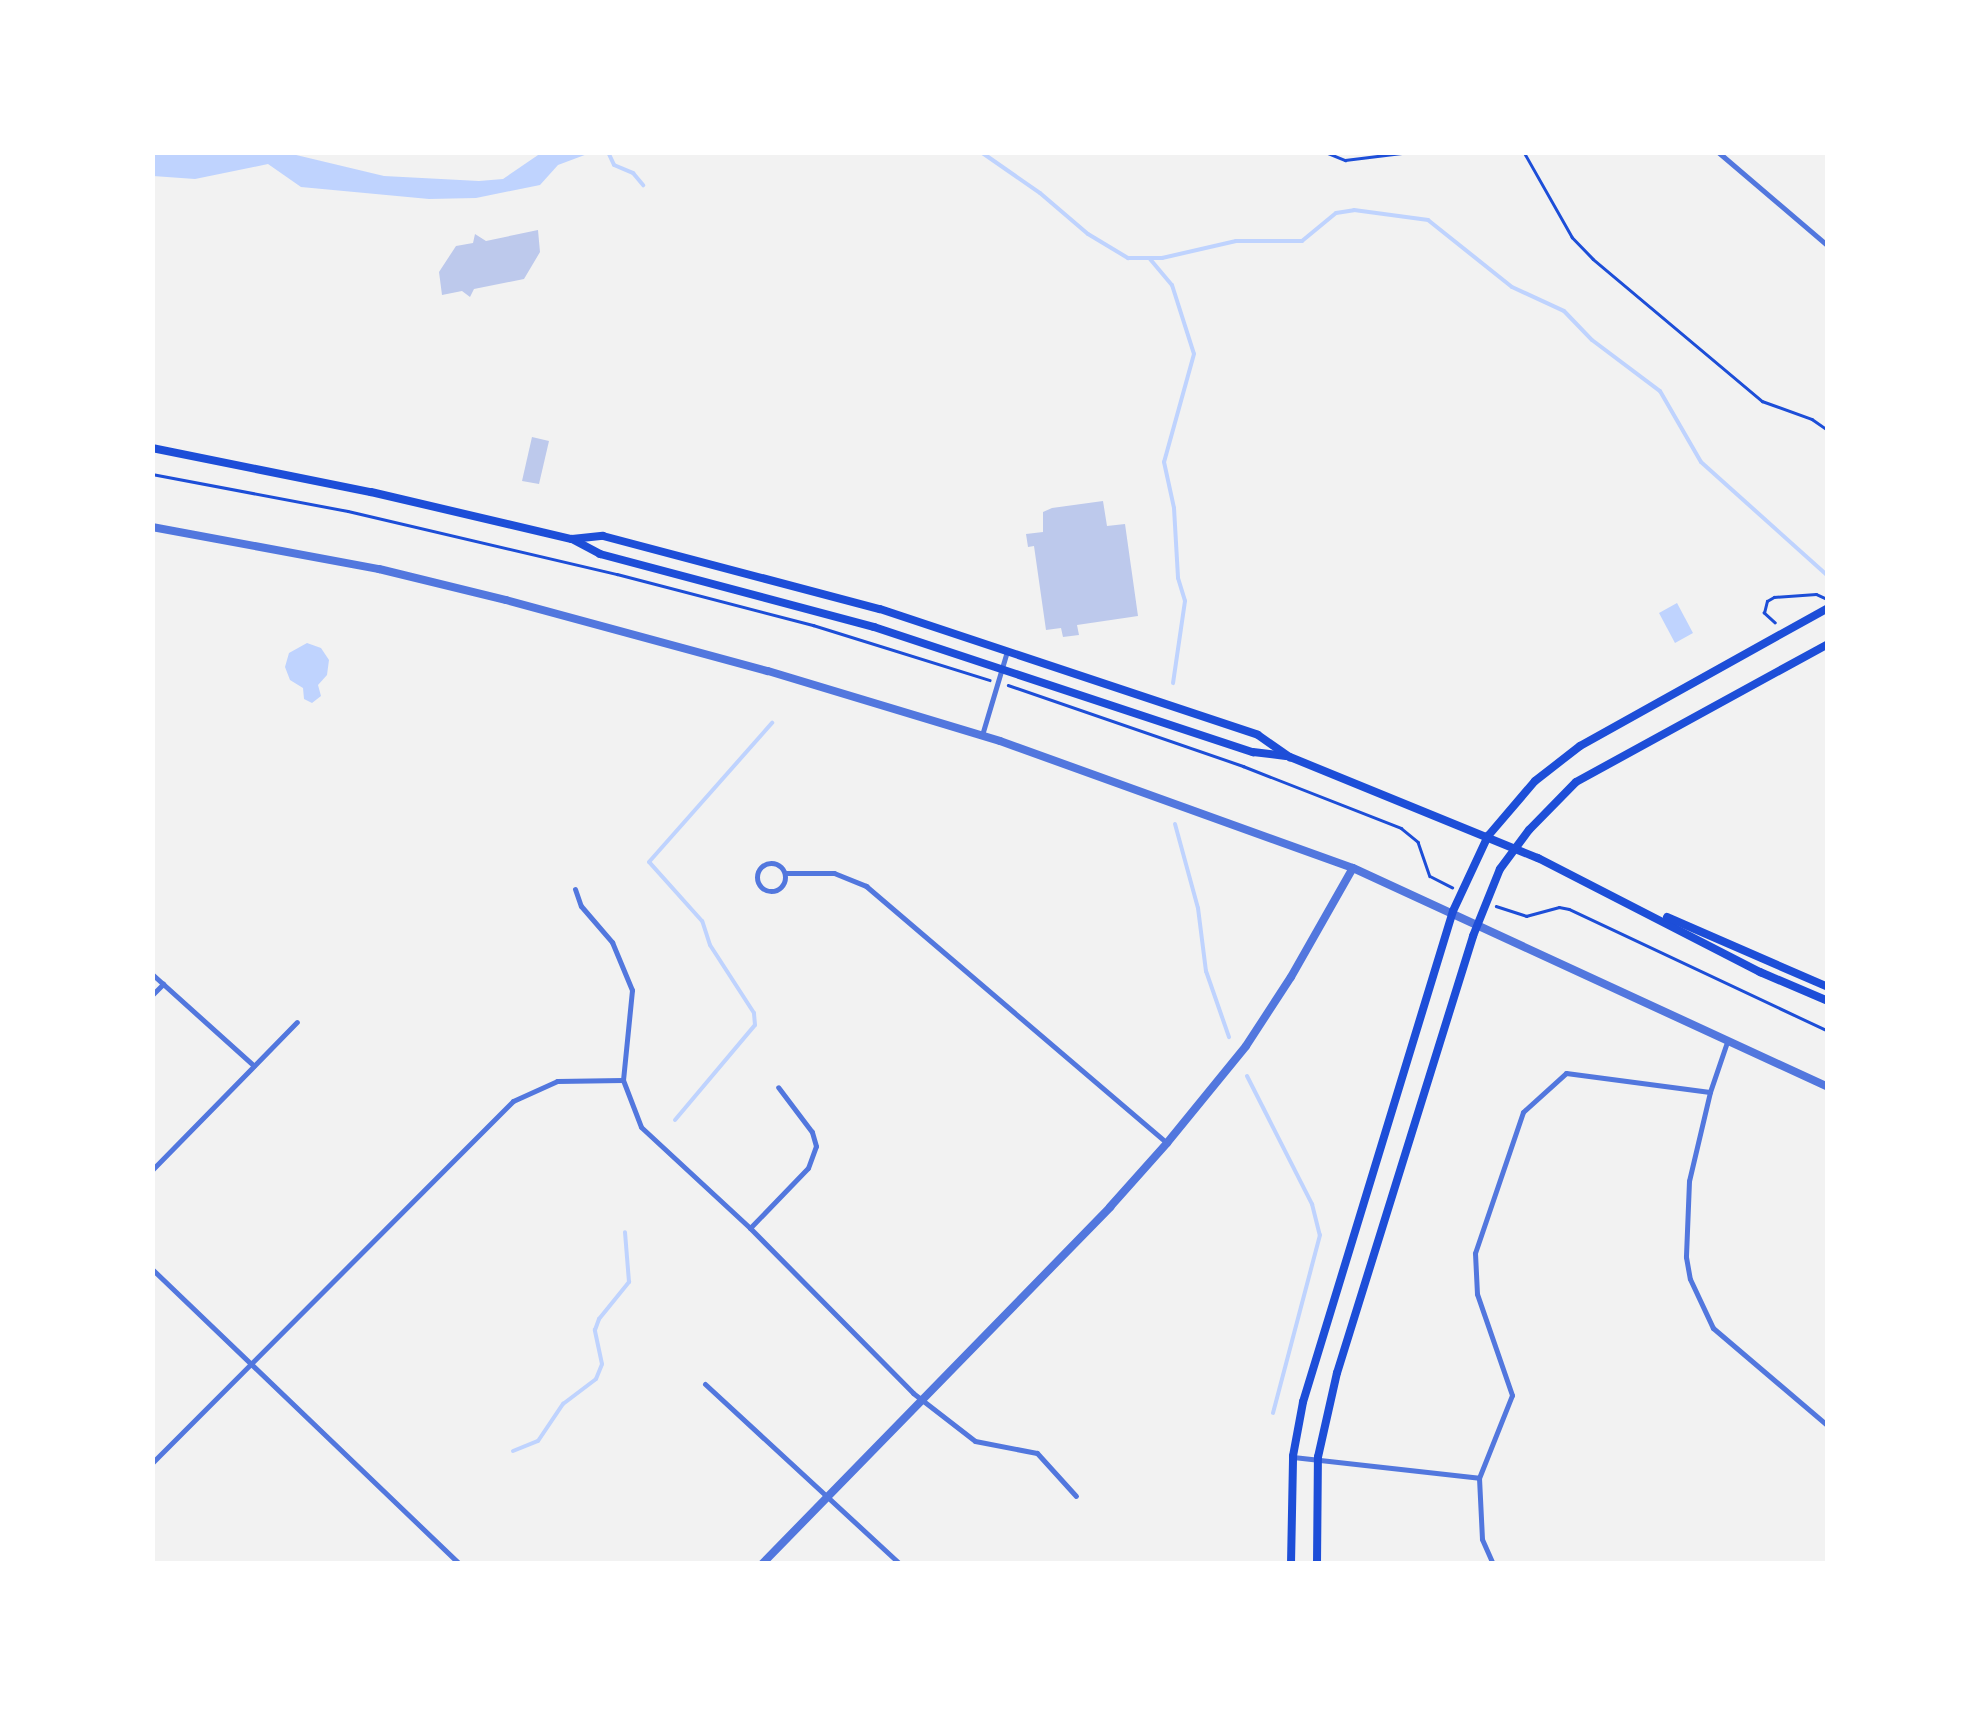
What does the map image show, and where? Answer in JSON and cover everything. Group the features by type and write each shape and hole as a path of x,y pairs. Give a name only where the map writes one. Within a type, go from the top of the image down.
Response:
{"main road":[{"path":"152,448 371,492 572,540 600,554 874,627 1253,752 1290,757"},
{"path":"572,540 604,536 880,610 1258,735 1290,757 1515,848 1651,912 1760,972 1828,1001"},
{"path":"1291,1564 1292,1456 1303,1402 1453,911 1488,836 1536,780 1580,746 1828,608"},
{"path":"1317,1564 1318,1458 1338,1373 1477,922 1500,868 1576,782 1828,644"},
{"path":"1651,912 1698,928 1828,986"},
{"path":"1362,1208 1386,1215"}],"street":[{"path":"1718,152 1828,246"},
{"path":"152,526 452,587 749,666 982,735 1157,794 1353,868 1828,1087"},
{"path":"982,735 1007,650"},
{"path":"785,873 786,881 775,892 767,892 757,880 761,867 775,863 785,873 834,873 866,886 1167,1143"},
{"path":"762,1564 1167,1143 1246,1046 1292,977 1353,868"},
{"path":"575,889 581,906 618,952 632,990 624,1080 631,1109 654,1143 750,1228 920,1399 975,1440 1038,1453 1076,1496"},
{"path":"152,974 254,1066"},
{"path":"152,994 163,984"},
{"path":"152,1170 297,1022"},
{"path":"1727,1042 1710,1092 1689,1181 1686,1258 1696,1298 1724,1339 1828,1426"},
{"path":"1493,1564 1482,1538 1479,1478 1512,1396 1478,1294 1475,1252 1523,1112 1566,1073 1710,1092"},
{"path":"152,1463 513,1101 557,1082 624,1080"},
{"path":"750,1228 808,1168 816,1146 812,1132 778,1086"},
{"path":"152,1269 460,1564"},
{"path":"705,1384 900,1564"},
{"path":"1292,1456 1479,1478"}],"path":[{"path":"1325,152 1346,160 1410,152"},
{"path":"1524,152 1572,237 1593,259 1762,401 1812,419 1828,430"},
{"path":"152,474 348,511 600,570 813,625 979,676"},
{"path":"1776,624 1764,613 1774,597 1816,594 1828,599"},
{"path":"1018,688 1242,766 1401,828 1418,842 1430,876 1452,887"},
{"path":"1502,908 1526,916 1560,907 1569,909 1828,1031"}],"water":[{"path":"152,153 292,154 384,176 479,181 503,179 541,153 590,153 558,165 540,185 476,198 429,199 301,187 268,164 195,179 153,176"},
{"path":"1677,603 1693,633 1675,643 1659,613"},
{"path":"307,643 321,648 329,660 327,675 318,685 321,696 312,703 304,699 303,688 290,680 285,667 289,653"}],"building":[{"path":"538,230 540,252 524,279 474,289 470,297 462,291 442,295 439,272 456,246 473,243 475,234 486,241"},
{"path":"532,437 549,441 539,484 522,481"},
{"path":"1103,501 1107,526 1125,524 1138,616 1077,625 1079,635 1063,637 1061,628 1046,630 1034,546 1028,547 1026,534 1043,532 1043,512 1052,508"}],"waterway":[{"path":"608,152 614,165 633,173 643,185"},
{"path":"981,152 1040,193 1088,234 1128,258 1162,258 1236,241 1302,241 1336,213 1354,210 1428,220 1512,287 1564,311 1592,340 1660,391 1701,462 1828,576"},
{"path":"1150,259 1172,285 1194,354 1164,462 1174,508 1178,578 1185,601 1173,683"},
{"path":"675,1120 755,1025 754,1013 710,945 702,921 649,862 772,723"},
{"path":"1175,824 1198,908 1206,971 1229,1037"},
{"path":"1247,1076 1312,1204 1320,1235 1273,1413"},
{"path":"513,1451 538,1441 563,1404 596,1379 602,1364 595,1330 599,1319 629,1282 625,1232"}]}
